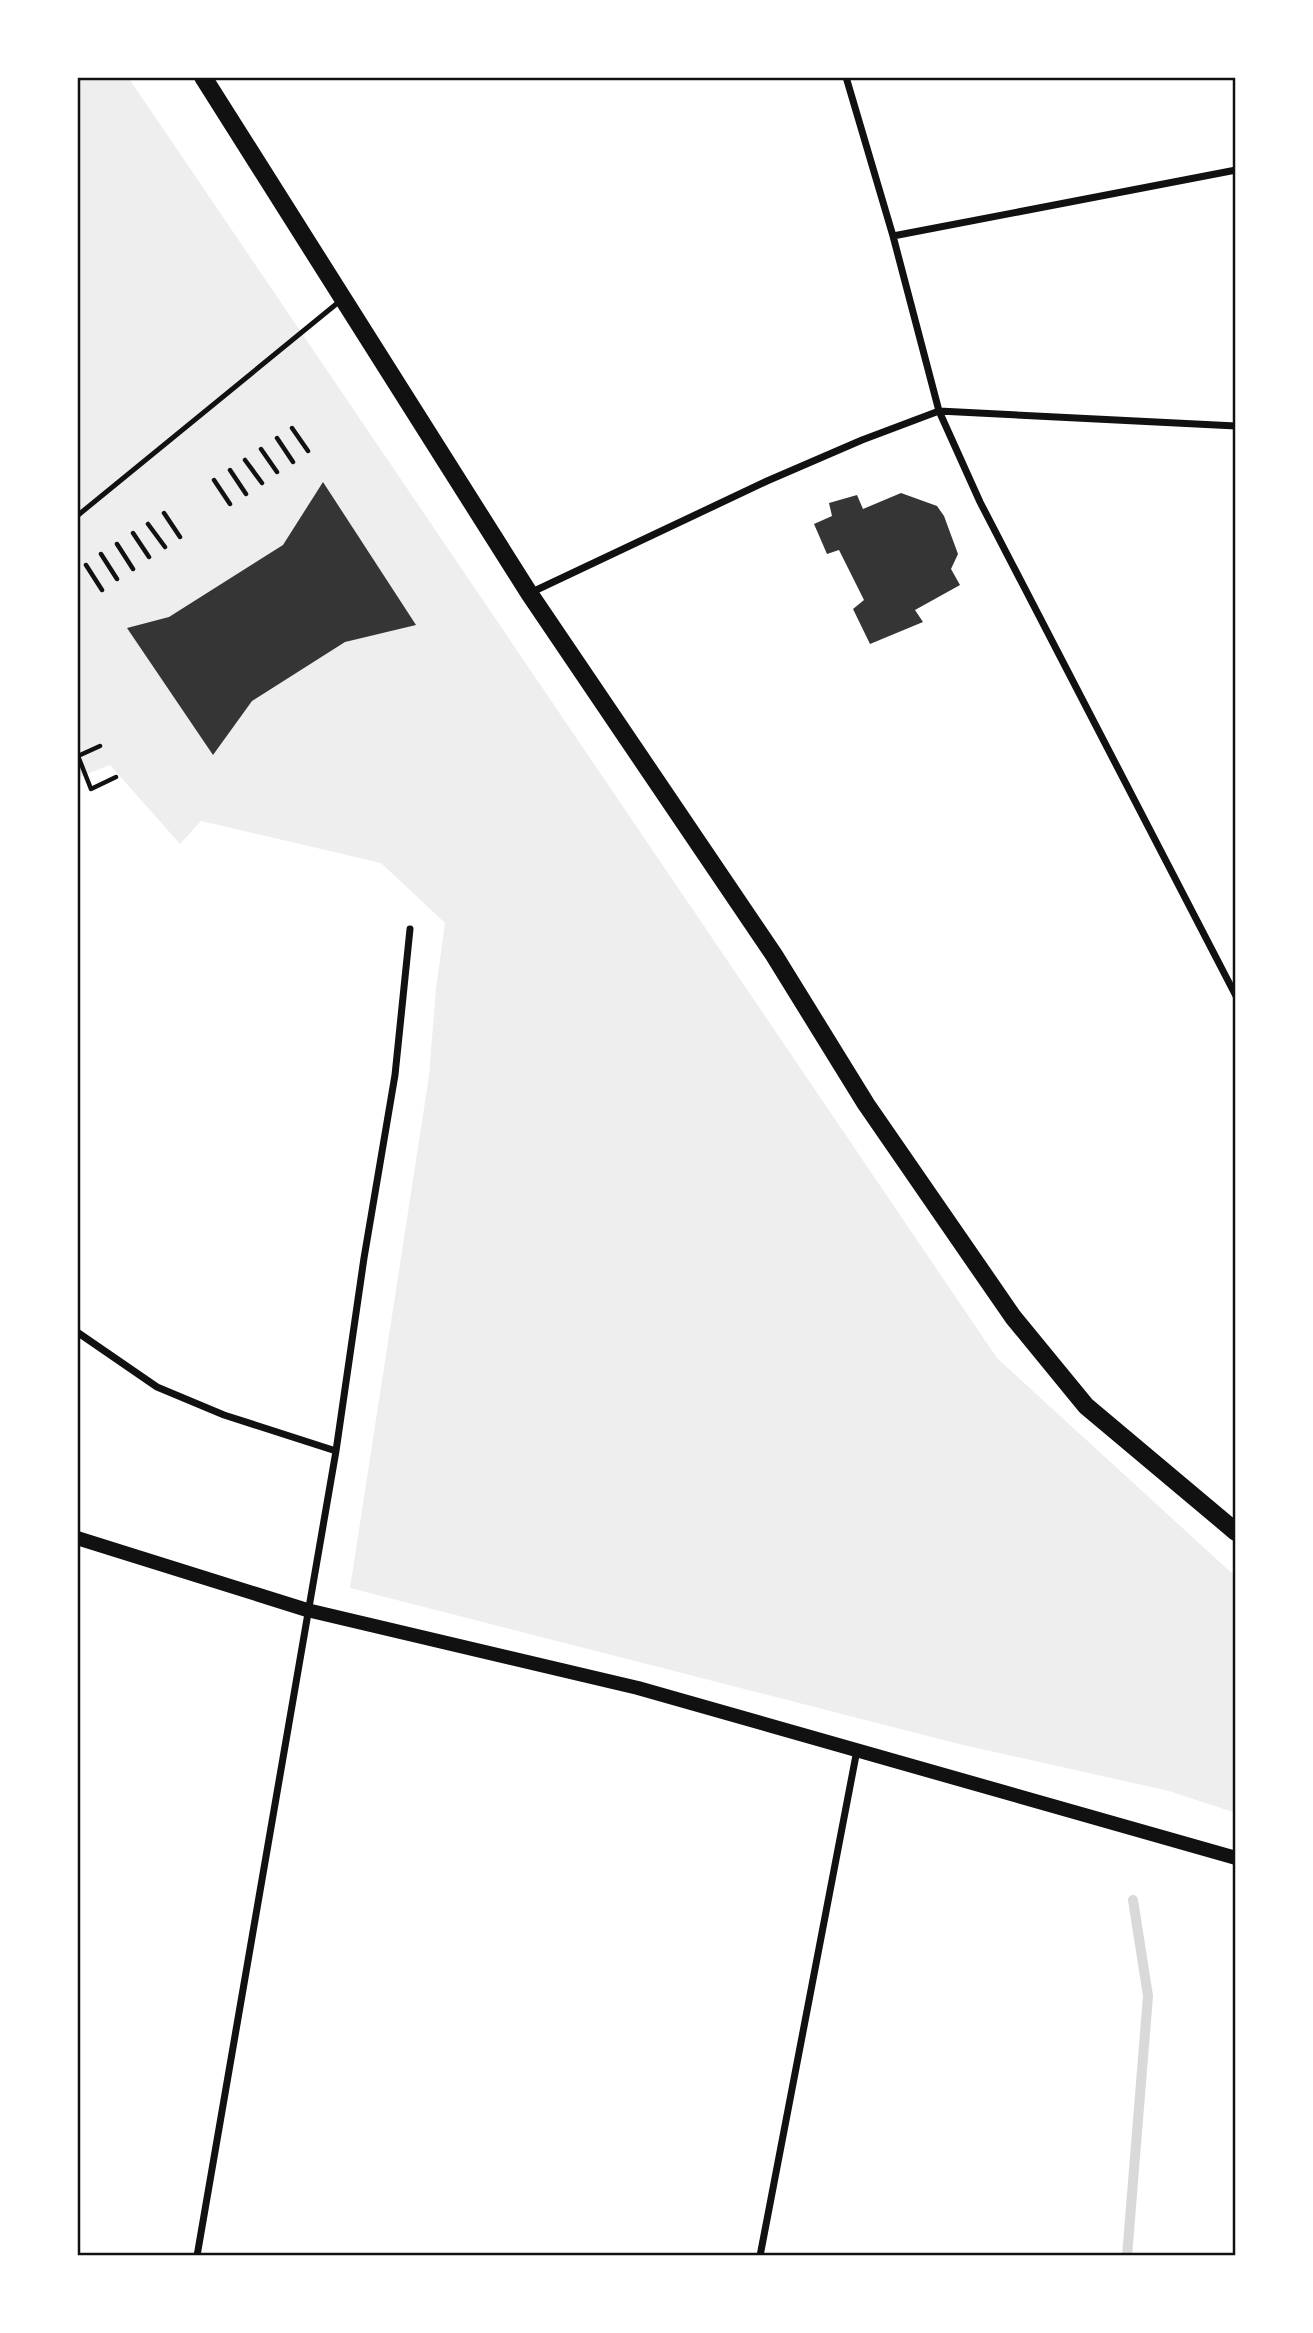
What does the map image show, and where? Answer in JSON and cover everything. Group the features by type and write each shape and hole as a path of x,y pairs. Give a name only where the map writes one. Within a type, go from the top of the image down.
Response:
{"main road":[{"path":"209,78 343,299 529,593 774,955 866,1104 1013,1317 1086,1406 1236,1532"},
{"path":"77,1538 307,1610 638,1688 1236,1858"}],"street":[{"path":"846,77 893,236 939,411 980,502 1236,996"},
{"path":"893,236 1236,170"},
{"path":"529,593 767,481 862,440 939,411 1236,426"},
{"path":"197,2256 336,1451 395,1074 410,929"},
{"path":"77,1332 157,1387 224,1415 336,1451"},
{"path":"760,2256 857,1749"}],"lane":[{"path":"77,516 343,299"}],"path":[{"path":"292,428 308,451"},
{"path":"277,438 293,462"},
{"path":"261,449 277,472"},
{"path":"245,460 262,483"},
{"path":"230,470 246,494"},
{"path":"214,480 230,504"},
{"path":"164,513 180,537"},
{"path":"148,524 165,547"},
{"path":"132,533 149,557"},
{"path":"117,544 133,569"},
{"path":"101,555 117,579"},
{"path":"86,565 102,590"},
{"path":"100,746 78,756 91,789 116,777"}],"shaded area":[{"path":"77,77 128,77 997,1358 1236,1577 1236,1813 1169,1791 959,1744 350,1588 429,1076 436,988 445,923 381,863 201,821 180,844 110,765 77,778"}],"building":[{"path":"323,482 416,625 345,642 252,701 213,755 127,628 169,617 283,545"},
{"path":"901,493 937,506 944,516 958,554 951,569 960,585 915,610 923,622 870,644 853,609 864,600 839,550 827,554 814,524 832,516 829,503 857,495 863,509"}],"waterway":[{"path":"1127,2256 1148,1996 1133,1900"}]}
